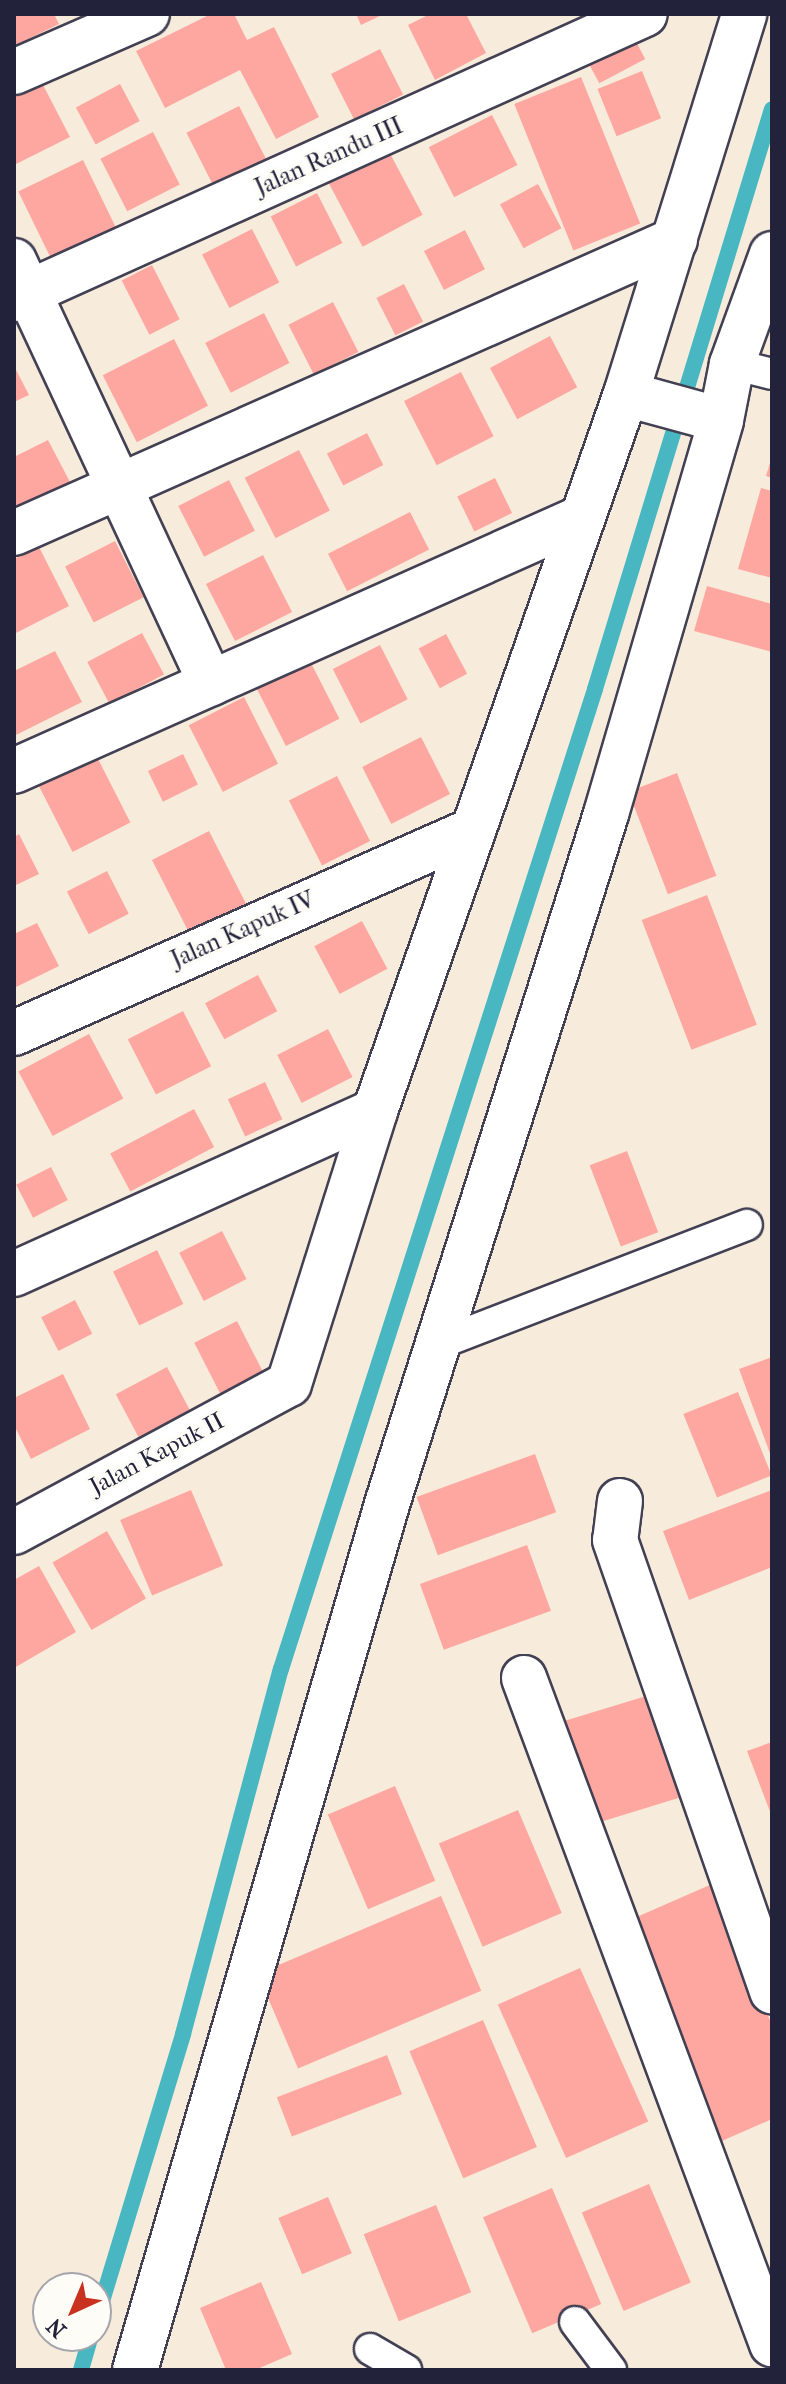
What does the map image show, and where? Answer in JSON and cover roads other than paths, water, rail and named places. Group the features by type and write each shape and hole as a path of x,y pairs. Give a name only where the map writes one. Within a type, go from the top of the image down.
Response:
{"street":[{"path":"14,72 147,14"},
{"name":"Jalan Randu III","path":"19,284 645,14"},
{"path":"14,1274 375,1111 581,518 640,398 675,240 744,14"},
{"path":"14,533 675,240"},
{"path":"135,2370 438,1344 606,814 715,418 752,369 772,254"},
{"path":"19,284 119,486 211,683"},
{"path":"640,398 715,418"},
{"path":"14,771 581,518"},
{"name":"Jalan Kapuk IV","path":"14,1033 473,830"},
{"name":"Jalan Kapuk II","path":"14,1532 280,1390 294,1373 375,1111"},
{"path":"620,1501 615,1540 772,1991"},
{"path":"524,1678 772,2344"}],"lane":[{"path":"438,1344 747,1225"},
{"path":"575,2322 611,2370"},
{"path":"370,2349 406,2370"}],"waterway":[{"path":"111,2272 183,2034 281,1669 595,689 772,109"},
{"path":"81,2370 86,2352"}]}
